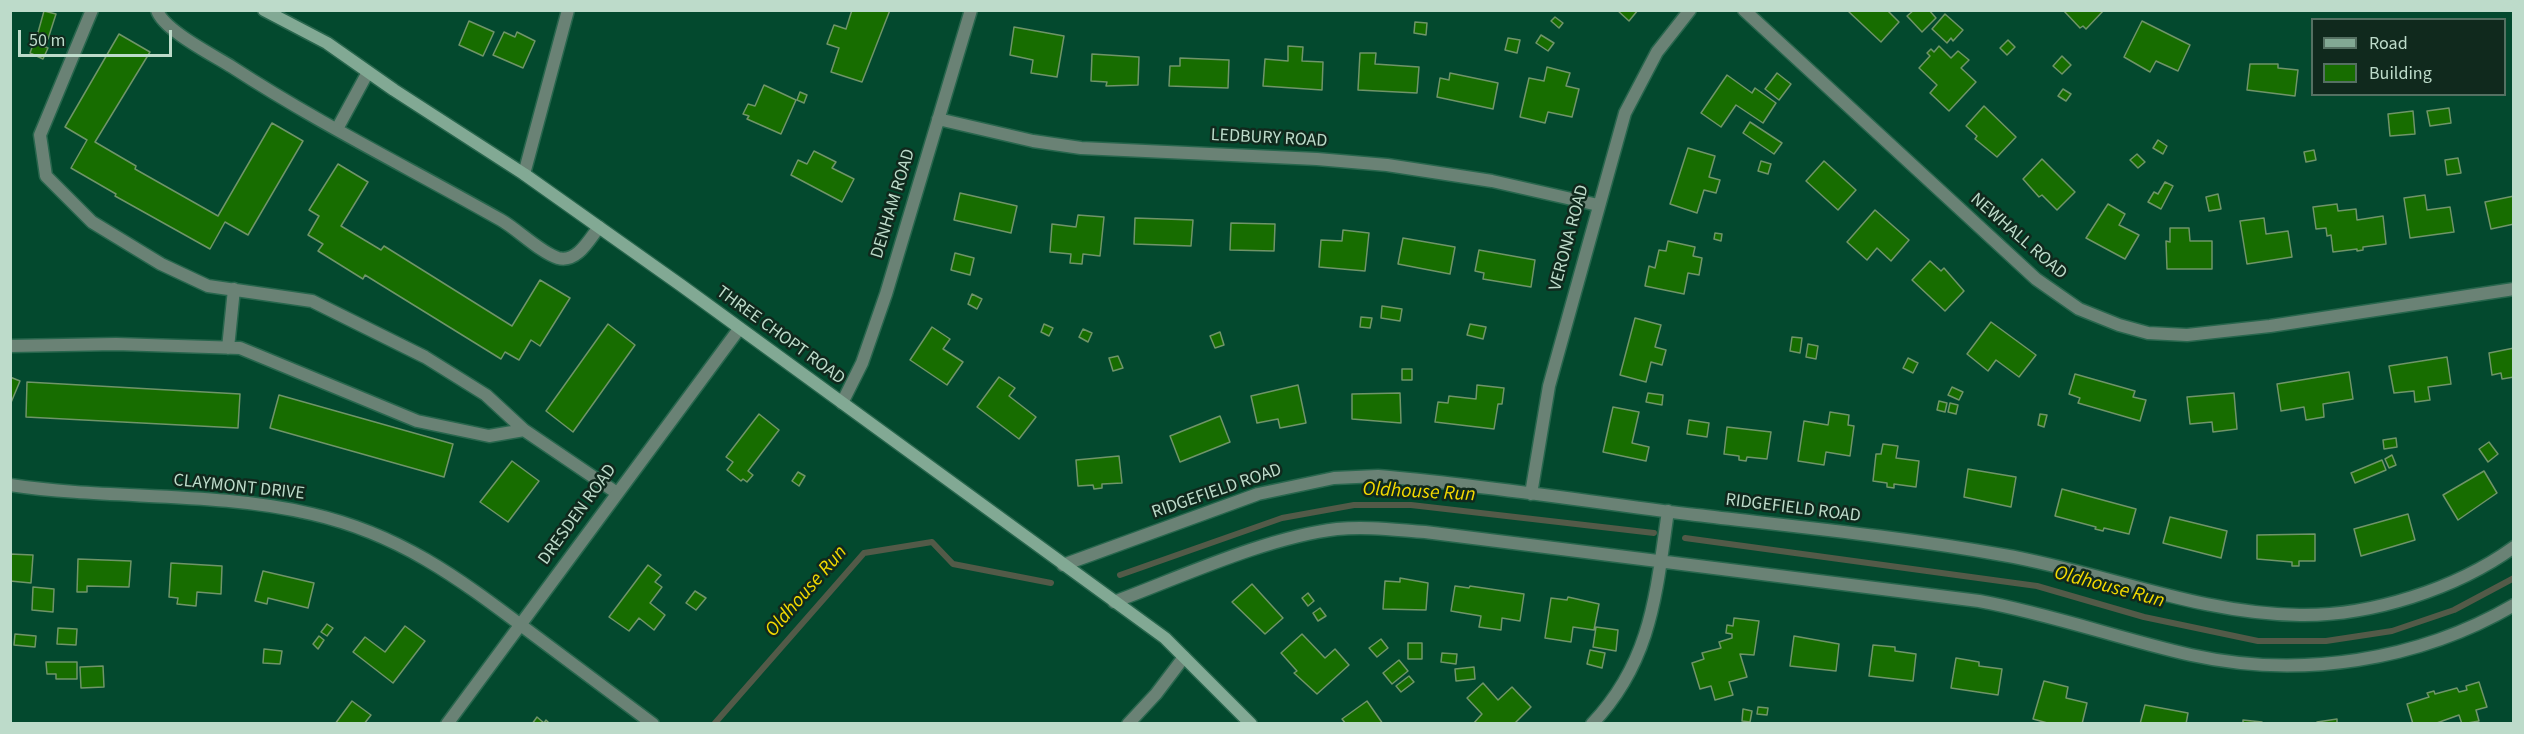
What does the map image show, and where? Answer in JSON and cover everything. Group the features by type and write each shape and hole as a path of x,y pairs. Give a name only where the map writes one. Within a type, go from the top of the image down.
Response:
{"main road":[{"name":"THREE CHOPT ROAD","path":"264,10 327,43 524,174 599,227 1165,638 1251,723"}],"street":[{"path":"92,10 40,135 46,176 92,222 161,264 208,286 312,301 425,357 486,395 524,430 617,493"},
{"path":"157,10 167,26 237,70 337,129 503,221 557,258 568,258 580,252 599,227"},
{"path":"524,174 568,10"},
{"name":"DENHAM ROAD","path":"842,403 862,363 886,294 970,10"},
{"name":"VERONA ROAD","path":"1531,494 1549,386 1598,205 1629,102 1657,52 1690,10"},
{"name":"NEWHALL ROAD","path":"1744,10 2036,279 2079,309 2119,325 2148,333 2206,335 2514,289"},
{"path":"337,129 368,72"},
{"name":"LEDBURY ROAD","path":"938,119 1033,141 1082,148 1317,159 1388,165 1492,181 1598,205"},
{"path":"228,348 234,289"},
{"name":"DRESDEN ROAD","path":"447,723 739,329"},
{"path":"10,346 116,344 240,348 417,421 489,436 524,430"},
{"name":"RIDGEFIELD ROAD","path":"1063,565 1258,494 1334,478 1378,476 1974,550 2074,571 2180,600 2263,614 2338,613 2380,605 2419,594 2466,574 2514,547"},
{"name":"CLAYMONT DRIVE","path":"10,485 234,502 312,514 387,538 438,565 653,723"},
{"path":"1592,723 1629,675 1645,642 1654,611 1668,511"},
{"path":"1114,602 1292,538 1356,528 1425,532 2011,607 2192,655 2249,664 2313,664 2391,654 2462,632 2514,605"},
{"path":"1128,723 1156,694 1184,657"}],"building":[{"path":"852,10 890,10 862,82 831,72 839,48 827,44 834,25 846,29"},
{"path":"1617,10 1638,10 1629,21"},
{"path":"1887,10 1899,22 1881,42 1848,11"},
{"path":"1914,10 1929,10 1936,18 1922,32 1907,16"},
{"path":"2063,10 2104,10 2086,29 2083,26 2080,28"},
{"path":"44,11 56,14 48,39 37,36"},
{"path":"1945,14 1963,30 1953,41 1951,38 1947,43 1932,29"},
{"path":"1555,17 1563,23 1559,28 1551,21"},
{"path":"469,21 494,32 483,56 459,45"},
{"path":"2142,21 2190,45 2178,71 2156,61 2150,72 2124,57"},
{"path":"1415,22 1427,23 1426,35 1414,33"},
{"path":"1014,27 1064,36 1057,77 1031,73 1033,60 1010,55"},
{"path":"504,32 515,37 517,32 535,41 523,68 493,55"},
{"path":"119,34 150,52 95,142 136,166 135,169 218,216 272,123 303,141 248,235 225,222 210,249 115,196 116,194 71,168 87,140 65,127"},
{"path":"1541,35 1554,43 1548,51 1536,43"},
{"path":"1508,38 1520,40 1517,53 1505,50"},
{"path":"2008,40 2015,47 2007,55 2000,48"},
{"path":"34,42 48,48 43,59 30,53"},
{"path":"1288,46 1303,47 1302,61 1323,62 1322,90 1263,86 1265,59 1288,61"},
{"path":"1939,46 1951,58 1958,51 1969,60 1961,68 1976,82 1949,111 1930,93 1937,85 1919,68 1930,56 1927,53 1931,49 1934,52"},
{"path":"1360,53 1376,53 1375,64 1419,67 1417,93 1358,90"},
{"path":"1092,54 1139,57 1138,85 1106,86 1107,82 1091,81"},
{"path":"2062,56 2071,65 2062,74 2053,66"},
{"path":"1180,58 1229,60 1228,88 1169,86 1170,66 1180,66"},
{"path":"2250,64 2278,64 2278,68 2298,70 2295,96 2247,90"},
{"path":"1547,67 1570,73 1566,86 1579,89 1572,117 1548,112 1545,123 1520,117 1529,78 1544,81"},
{"path":"1450,73 1498,83 1493,109 1437,97 1440,78 1449,80"},
{"path":"1777,73 1791,84 1779,100 1765,89"},
{"path":"1727,75 1752,93 1755,88 1776,103 1763,123 1736,105 1721,127 1701,113"},
{"path":"764,85 796,100 781,134 747,119 749,116 743,114 748,104 755,106"},
{"path":"2063,89 2071,94 2066,101 2058,96"},
{"path":"800,92 807,95 804,103 797,100"},
{"path":"1984,106 2016,137 1997,157 1975,139 1977,136 1966,126"},
{"path":"2449,108 2451,123 2430,126 2427,111"},
{"path":"2413,111 2415,134 2390,136 2388,114"},
{"path":"1750,122 1782,143 1774,154 1743,133"},
{"path":"2158,140 2167,146 2163,154 2153,148"},
{"path":"1688,148 1715,156 1709,177 1720,180 1716,193 1704,190 1697,213 1670,204"},
{"path":"2314,150 2316,160 2306,162 2304,152"},
{"path":"814,151 836,162 832,168 854,179 842,202 791,175 798,160 807,164"},
{"path":"2137,154 2145,162 2138,168 2130,160"},
{"path":"2458,158 2461,173 2447,175 2445,160"},
{"path":"2042,159 2075,192 2057,210 2042,195 2039,197 2023,179"},
{"path":"1761,161 1771,164 1768,174 1758,171"},
{"path":"1824,161 1856,190 1838,210 1806,181"},
{"path":"338,164 368,182 341,226 381,250 384,246 512,326 540,280 570,298 540,346 531,340 519,360 505,352 501,359 365,275 363,279 318,251 323,244 308,235 319,216 309,210"},
{"path":"2165,182 2173,186 2161,209 2148,202 2154,192 2158,194"},
{"path":"960,193 1017,206 1011,233 954,220"},
{"path":"2218,194 2221,209 2209,211 2206,197"},
{"path":"2425,195 2427,210 2450,207 2454,232 2410,238 2404,198"},
{"path":"2514,196 2514,224 2491,229 2485,202"},
{"path":"2108,204 2125,214 2119,225 2139,235 2125,259 2086,238"},
{"path":"2337,204 2338,211 2356,209 2357,220 2383,216 2386,244 2363,247 2363,250 2357,251 2357,249 2333,252 2331,235 2327,236 2326,228 2316,229 2313,207"},
{"path":"1875,210 1909,240 1891,261 1877,248 1867,260 1847,242"},
{"path":"1078,215 1104,217 1100,256 1083,254 1082,264 1070,263 1071,254 1050,252 1052,224 1076,227"},
{"path":"1135,218 1193,220 1191,246 1134,244"},
{"path":"2264,218 2266,234 2288,231 2292,257 2247,264 2240,221"},
{"path":"1231,223 1275,224 1274,251 1230,250"},
{"path":"2170,228 2189,228 2190,241 2212,241 2212,269 2167,269 2166,241 2170,242"},
{"path":"1343,230 1369,233 1365,271 1319,267 1321,240 1342,241"},
{"path":"1715,233 1722,234 1721,241 1714,239"},
{"path":"1403,238 1455,247 1450,274 1398,264"},
{"path":"1668,241 1695,247 1693,256 1702,258 1699,275 1688,273 1684,294 1645,286 1649,266 1655,268 1659,250 1666,251"},
{"path":"1479,250 1535,260 1531,287 1483,279 1484,273 1475,271"},
{"path":"955,253 974,258 970,275 951,270"},
{"path":"1930,261 1941,271 1944,268 1964,291 1945,311 1912,280"},
{"path":"972,294 982,299 977,309 968,304"},
{"path":"1382,306 1402,309 1400,321 1381,318"},
{"path":"1361,317 1372,318 1370,328 1360,327"},
{"path":"1635,318 1661,325 1655,347 1666,350 1662,365 1651,362 1646,382 1620,375"},
{"path":"1991,322 2036,355 2019,377 1996,360 1988,371 1967,354"},
{"path":"608,324 635,345 573,432 546,411"},
{"path":"1044,324 1053,328 1049,336 1041,332"},
{"path":"1470,324 1486,327 1483,339 1467,335"},
{"path":"932,327 950,339 943,349 963,362 947,385 910,360"},
{"path":"1083,329 1092,333 1088,342 1079,337"},
{"path":"1220,332 1224,345 1215,348 1210,336"},
{"path":"1792,337 1802,338 1800,353 1790,351"},
{"path":"1808,344 1818,346 1816,359 1806,357"},
{"path":"2514,348 2514,377 2502,379 2501,373 2492,375 2489,353"},
{"path":"1118,356 1123,368 1113,371 1109,358"},
{"path":"2447,357 2451,384 2428,387 2430,400 2415,402 2414,391 2394,393 2389,366"},
{"path":"1908,358 1918,363 1913,373 1903,368"},
{"path":"1402,369 1412,369 1412,380 1402,380"},
{"path":"2349,372 2353,399 2323,404 2324,417 2306,420 2304,407 2281,411 2277,384"},
{"path":"2075,374 2135,391 2133,397 2146,400 2140,421 2078,403 2080,398 2069,394"},
{"path":"10,377 20,381 10,405"},
{"path":"999,377 1015,388 1009,396 1036,417 1019,439 977,407"},
{"path":"27,382 240,394 238,428 26,417"},
{"path":"1298,385 1306,423 1280,428 1278,419 1257,423 1251,396"},
{"path":"1477,385 1504,388 1502,404 1498,404 1494,429 1435,422 1438,402 1448,403 1449,396 1476,399"},
{"path":"1952,387 1963,392 1959,400 1948,395"},
{"path":"1400,393 1401,423 1352,419 1352,394"},
{"path":"1648,393 1663,395 1662,405 1646,402"},
{"path":"2234,393 2237,429 2213,432 2212,422 2190,424 2187,397"},
{"path":"279,395 453,444 444,477 270,428"},
{"path":"1939,401 1947,403 1945,412 1937,410"},
{"path":"1950,403 1958,405 1956,414 1948,412"},
{"path":"1613,407 1639,412 1632,443 1649,447 1646,461 1603,452"},
{"path":"1830,412 1849,415 1848,425 1854,426 1850,456 1826,452 1824,465 1798,461 1804,421 1828,425"},
{"path":"759,414 779,430 748,471 753,475 747,482 743,479 741,481 727,470 733,462 726,457"},
{"path":"2040,414 2047,415 2044,427 2038,425"},
{"path":"1220,416 1230,442 1180,462 1170,436"},
{"path":"1689,420 1709,423 1707,437 1687,434"},
{"path":"1727,427 1771,432 1767,459 1747,457 1746,461 1739,460 1739,456 1724,454"},
{"path":"2396,438 2397,447 2384,449 2383,440"},
{"path":"2489,442 2498,454 2488,462 2479,449"},
{"path":"1883,444 1898,446 1896,458 1919,461 1916,487 1894,484 1894,488 1887,487 1887,483 1873,481 1876,454 1881,454"},
{"path":"2392,455 2396,465 2389,468 2385,459"},
{"path":"1119,456 1122,483 1102,484 1102,488 1094,489 1093,485 1078,486 1076,460"},
{"path":"2382,460 2386,470 2355,483 2351,473"},
{"path":"512,461 539,481 508,522 480,502"},
{"path":"1968,469 2016,477 2011,507 1964,497"},
{"path":"2484,471 2497,493 2458,520 2443,495"},
{"path":"798,472 805,476 799,486 792,481"},
{"path":"2062,489 2136,509 2129,534 2104,528 2103,531 2055,516"},
{"path":"2408,514 2415,540 2361,556 2354,529"},
{"path":"2170,517 2227,531 2221,558 2163,543"},
{"path":"2315,534 2315,561 2299,561 2299,566 2292,566 2292,562 2257,559 2257,535"},
{"path":"10,554 33,555 31,583 10,581"},
{"path":"78,559 131,561 129,587 87,586 87,592 77,592"},
{"path":"171,563 222,566 221,594 197,592 196,606 177,604 178,598 169,597"},
{"path":"648,565 661,575 655,582 662,587 650,603 665,615 654,630 639,618 629,631 609,617"},
{"path":"263,571 314,583 308,608 268,598 267,604 255,601"},
{"path":"1400,578 1428,583 1426,610 1383,609 1385,581 1400,582"},
{"path":"1252,584 1283,618 1265,634 1232,602"},
{"path":"1455,586 1524,594 1520,621 1502,618 1501,630 1479,627 1481,616 1451,611"},
{"path":"33,587 54,589 53,612 32,610"},
{"path":"695,591 706,598 696,610 686,603"},
{"path":"1308,593 1314,601 1308,606 1302,598"},
{"path":"1568,597 1599,604 1594,630 1573,627 1571,642 1545,638 1551,598 1567,600"},
{"path":"1320,608 1326,616 1318,621 1313,613"},
{"path":"1734,618 1759,621 1754,655 1740,654 1747,677 1729,682 1733,695 1715,700 1711,686 1700,689 1692,663 1704,659 1702,653 1721,648 1719,642 1732,638 1732,634 1726,633 1727,625 1733,626"},
{"path":"327,624 333,628 327,636 321,632"},
{"path":"405,626 425,641 393,683 353,652 365,637 385,652"},
{"path":"1596,627 1618,630 1616,651 1593,647"},
{"path":"58,628 77,629 76,645 57,644"},
{"path":"15,634 36,636 35,647 14,645"},
{"path":"1302,634 1325,658 1335,649 1349,665 1317,694 1294,673 1297,671 1281,653"},
{"path":"319,636 324,640 318,649 313,644"},
{"path":"1794,636 1839,644 1836,671 1790,666"},
{"path":"1381,639 1388,648 1377,657 1369,648"},
{"path":"1408,643 1422,643 1422,659 1408,659"},
{"path":"1873,645 1895,647 1895,651 1916,654 1913,681 1869,676"},
{"path":"264,649 282,651 280,664 263,663"},
{"path":"1590,650 1605,653 1602,668 1587,664"},
{"path":"1442,653 1457,654 1456,664 1441,662"},
{"path":"1956,658 1979,662 1979,666 2002,669 1998,695 1951,688"},
{"path":"1399,660 1408,671 1392,684 1383,673"},
{"path":"46,662 77,662 77,679 56,679 56,674 47,674"},
{"path":"103,666 104,687 81,688 80,667"},
{"path":"1474,667 1475,679 1456,681 1455,669"},
{"path":"1409,676 1414,682 1401,692 1396,686"},
{"path":"2044,681 2068,687 2066,698 2087,703 2082,724 2051,724 2033,719"},
{"path":"2479,682 2487,707 2476,710 2479,721 2462,724 2459,715 2434,724 2413,724 2407,704 2429,697 2427,693 2434,691 2435,694 2457,688 2459,692 2467,690 2466,686"},
{"path":"1483,683 1498,700 1512,687 1531,707 1514,724 1473,724 1482,714 1467,698"},
{"path":"352,701 371,715 364,724 335,724"},
{"path":"1367,701 1383,724 1346,724 1342,719"},
{"path":"2145,705 2188,713 2186,724 2140,724"},
{"path":"1758,707 1768,708 1767,715 1757,714"},
{"path":"1743,709 1752,711 1750,722 1742,721"},
{"path":"537,717 544,723 546,720 550,724 532,724"},
{"path":"2337,719 2337,724 2318,724 2317,722"},
{"path":"2243,720 2262,722 2262,724 2243,724"}],"waterway":[{"name":"Oldhouse Run","path":"1120,575 1282,518 1354,505 1411,505 1654,533"},
{"name":"Oldhouse Run","path":"1685,538 2037,586 2144,617 2258,641 2326,641 2392,631 2454,610 2514,578"},
{"name":"Oldhouse Run","path":"715,723 864,553 932,542 953,564 1051,583"}]}
